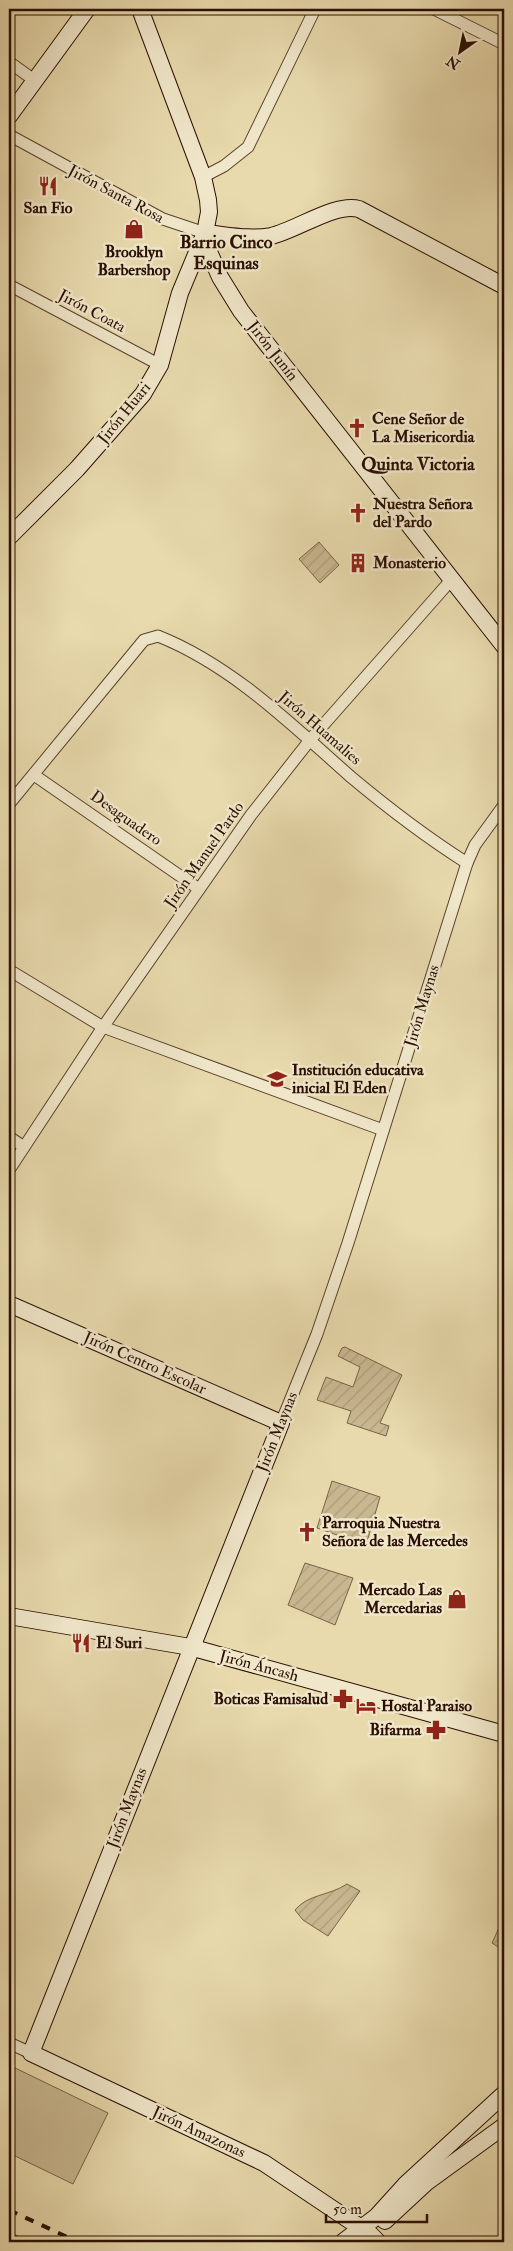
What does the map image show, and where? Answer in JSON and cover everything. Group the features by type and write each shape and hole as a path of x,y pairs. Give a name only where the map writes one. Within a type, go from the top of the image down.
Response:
{"street":[{"path":"9,116 87,9"},
{"name":"Jirón Junín","path":"140,9 203,177 209,212 205,233 210,254 220,277 241,311 504,646"},
{"path":"203,177 224,166 248,148 315,9"},
{"path":"434,9 504,44"},
{"path":"9,62 34,80"},
{"name":"Jirón Santa Rosa","path":"9,135 163,219 205,233 240,237 270,236 296,228 350,206 360,209 504,286"},
{"name":"Jirón Huari","path":"9,537 77,469 142,394 160,365 180,293 205,233"},
{"name":"Jirón Coata","path":"9,285 160,365"},
{"name":"Jirón Manuel Pardo","path":"9,1170 103,1027 251,816 310,740 452,579"},
{"name":"Jirón Huamalies","path":"34,775 144,640 160,636 211,664 258,697 412,826 467,862"},
{"path":"9,804 34,775"},
{"name":"Desaguadero","path":"34,775 199,889"},
{"name":"Jirón Maynas","path":"30,2054 190,1647 327,1308 467,862 476,845 504,805"},
{"path":"9,970 103,1027 383,1130"},
{"path":"9,1137 24,1147"},
{"name":"Jirón Centro Escolar","path":"9,1304 281,1423"},
{"name":"Jirón Áncash","path":"9,1616 190,1647 504,1734"},
{"name":"Jirón Amazonas","path":"9,2043 264,2163 367,2237"},
{"path":"367,2237 405,2185 504,2094"},
{"path":"343,2242 367,2237 427,2182 504,2126"}],"shaded area":[{"path":"319,542 339,565 320,583 299,559"},
{"path":"345,1347 402,1375 380,1423 389,1426 386,1436 347,1423 351,1411 317,1400 326,1377 353,1387 360,1367 338,1356 342,1348"},
{"path":"332,1481 380,1497 366,1545 317,1528"},
{"path":"305,1563 353,1578 335,1625 288,1605"},
{"path":"347,1884 360,1891 328,1936 303,1920 295,1910 312,1898"},
{"path":"504,1917 504,1951 492,1943"},
{"path":"9,2065 108,2113 73,2184 9,2153"}],"water":[{"path":"9,2232 31,2242 9,2242"}],"railway":[{"path":"9,2210 78,2242"}],"place":[{"name":"San Fio","path":"48,186"},
{"name":"Brooklyn Barbershop","path":"134,229"},
{"name":"Cene Señor de La Misericordia","path":"357,428"},
{"name":"Nuestra Señora del Pardo","path":"358,513"},
{"name":"Monasterio","path":"358,563"},
{"name":"Institución educativa inicial El Eden","path":"277,1079"},
{"name":"Parroquia Nuestra Señora de las Mercedes","path":"307,1532"},
{"name":"Mercado Las Mercedarias","path":"457,1599"},
{"name":"El Suri","path":"81,1643"},
{"name":"Boticas Famisalud","path":"343,1699"},
{"name":"Hostal Paraiso","path":"366,1706"},
{"name":"Bifarma","path":"436,1730"}],"district":[{"name":"Barrio Cinco Esquinas","path":"226,252"},
{"name":"Quinta Victoria","path":"418,464"}]}
